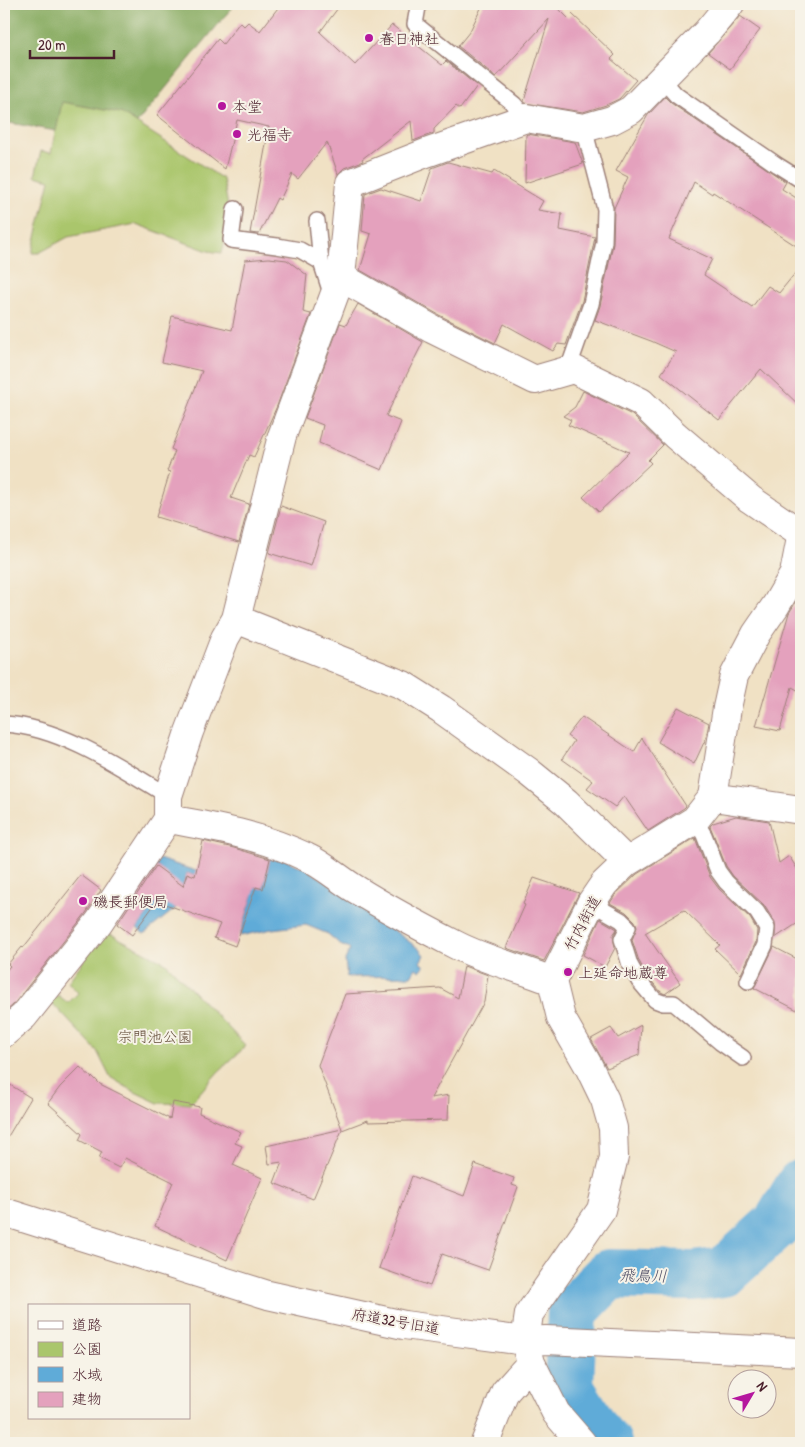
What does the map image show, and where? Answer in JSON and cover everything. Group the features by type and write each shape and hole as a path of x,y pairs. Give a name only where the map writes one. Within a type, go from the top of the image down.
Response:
{"street":[{"path":"4,1033 24,1016 99,922 168,807 189,732 225,638 236,619 282,436 331,279 350,183 426,152 526,118 584,128 612,120 631,110 707,32 730,4"},
{"path":"331,279 535,380 573,368 641,402 675,435 750,499 801,534"},
{"path":"801,538 794,574 756,634 734,676 713,797 801,810"},
{"path":"236,619 403,685 441,709 529,772 566,802 627,862"},
{"name":"竹内街道","path":"552,981 591,903 604,884 627,862 694,820 713,797"},
{"path":"168,807 228,830 276,844 308,858 357,890 457,946 478,955 530,971 552,981 561,1018 588,1065 605,1100 613,1128 614,1157 601,1210 528,1314 534,1348 556,1413 582,1443"},
{"name":"府道32号旧道","path":"4,1212 268,1295 404,1325 534,1348 616,1343 801,1352"},
{"path":"485,1443 505,1392 534,1348"}],"lane":[{"path":"420,4 415,24 514,104 526,118"},
{"path":"662,79 676,95 801,180"},
{"path":"573,368 572,358 591,304 604,242 605,209 584,128"},
{"path":"235,209 231,240 300,250 331,279"},
{"path":"317,221 331,279"},
{"path":"4,724 18,724 52,734 99,754 168,807"},
{"path":"694,820 704,835 718,871 726,882 757,912 767,928 766,945 748,981"},
{"path":"591,903 628,926 622,939 630,965 655,1000 674,1003 720,1042 743,1058"}],"green space":[{"path":"4,4 235,4 137,123 121,113 62,102 56,131 4,122"},
{"path":"61,101 121,113 223,179 230,217 222,253 208,251 136,224 68,237 39,253 32,253 50,180 35,176 41,151 51,153"},
{"name":"宗門池公園","path":"105,931 166,963 246,1046 218,1072 190,1104 158,1103 110,1077 97,1051 51,1002 58,995 68,1003 78,993 68,982"}],"water":[{"path":"271,854 307,869 347,895 419,949 424,955 420,962 424,966 420,971 416,968 411,976 347,977 345,960 350,949 342,946 328,934 306,925 272,929 240,936 253,895 187,873 176,908 144,934 137,928 173,879 155,865 159,859 263,889"}],"building":[{"name":"光福寺","path":"281,4 341,4 320,32 355,65 392,25 442,65 446,61 477,86 460,109 456,106 434,129 434,133 413,141 411,121 362,159 363,161 344,168 338,174 327,142 298,179 292,174 280,200 277,198 259,234 250,233 269,127 237,120 225,169 157,115 218,39 223,44 240,22 244,26 248,22 260,31"},
{"path":"483,4 563,4 559,9 568,18 572,14 615,55 611,59 636,80 619,99 583,112 525,103 524,101 549,19 496,77 458,46 470,31"},
{"path":"740,16 760,30 730,69 708,53"},
{"path":"665,97 786,182 782,189 801,201 801,249 713,192 712,194 694,182 669,239 712,259 704,275 752,307 768,286 779,293 801,266 801,407 761,369 719,420 661,374 676,352 595,320 600,306 613,244 614,208 628,177 616,171 648,115"},
{"path":"527,134 575,142 583,164 525,183"},
{"path":"448,162 492,174 494,171 543,201 538,210 562,214 560,230 595,237 582,301 566,345 558,344 553,351 504,324 495,343 439,315 360,270 371,234 362,231 365,194 381,188 421,201 432,168"},
{"path":"269,258 287,260 307,275 303,312 311,314 277,406 254,457 249,455 231,498 249,504 239,542 156,517 170,472 167,471 175,451 171,449 202,371 162,362 172,316 232,330 245,260"},
{"path":"358,304 423,342 386,416 401,422 382,470 319,443 323,425 305,418 340,323 346,325"},
{"path":"583,391 632,415 663,445 648,460 651,463 599,512 583,497 629,452 568,425 571,420 563,416 575,407"},
{"path":"281,506 324,522 311,566 269,553"},
{"path":"801,594 801,692 792,687 780,731 756,726 789,613"},
{"path":"678,707 709,723 706,738 694,764 658,742"},
{"path":"582,717 634,752 642,738 686,806 648,831 624,796 615,807 587,788 593,781 562,759 574,741 567,736"},
{"path":"736,816 769,821 779,863 789,856 801,875 801,921 775,938 775,923 764,905 733,876 726,866 710,826 713,823"},
{"path":"695,838 710,877 719,889 750,918 757,930 756,942 741,974 715,949 720,945 684,910 645,933 680,983 665,994 647,976 639,961 632,940 637,926 635,921 626,912 610,903 616,894 637,874"},
{"path":"203,841 270,859 263,889 256,887 235,946 214,938 220,924 157,901 132,935 117,924 156,866 183,886 187,873 195,876"},
{"path":"81,875 101,890 86,913 13,1005 4,1013 4,973 10,966 8,964"},
{"path":"534,878 579,893 544,961 506,948 525,905 523,904"},
{"path":"600,919 617,929 613,935 615,948 605,967 583,955"},
{"path":"774,947 801,961 801,1012 754,988"},
{"path":"464,966 488,975 484,1002 431,1098 449,1095 448,1120 368,1122 368,1120 342,1130 313,1199 274,1183 282,1162 269,1164 266,1146 342,1129 318,1065 345,994 440,988 458,998"},
{"path":"641,1025 639,1055 607,1068 591,1039 611,1028 618,1038"},
{"path":"80,1067 100,1084 170,1119 173,1102 200,1107 199,1113 241,1132 235,1143 242,1146 233,1165 262,1178 227,1260 155,1226 173,1182 125,1158 119,1168 99,1158 102,1152 79,1140 82,1134 48,1103 60,1087"},
{"path":"4,1081 31,1098 4,1143"},
{"path":"475,1164 514,1178 512,1185 518,1187 488,1270 442,1254 430,1286 379,1268 412,1176 464,1196"}],"waterway":[{"name":"飛鳥川","path":"607,1443 601,1439 569,1388 572,1312 609,1274 693,1276 724,1272 777,1224 801,1184"}],"place":[{"name":"春日神社","path":"369,38"},
{"name":"本堂","path":"222,106"},
{"name":"光福寺","path":"237,134"},
{"name":"磯長郵便局","path":"83,901"},
{"name":"上延命地蔵尊","path":"568,972"}]}
